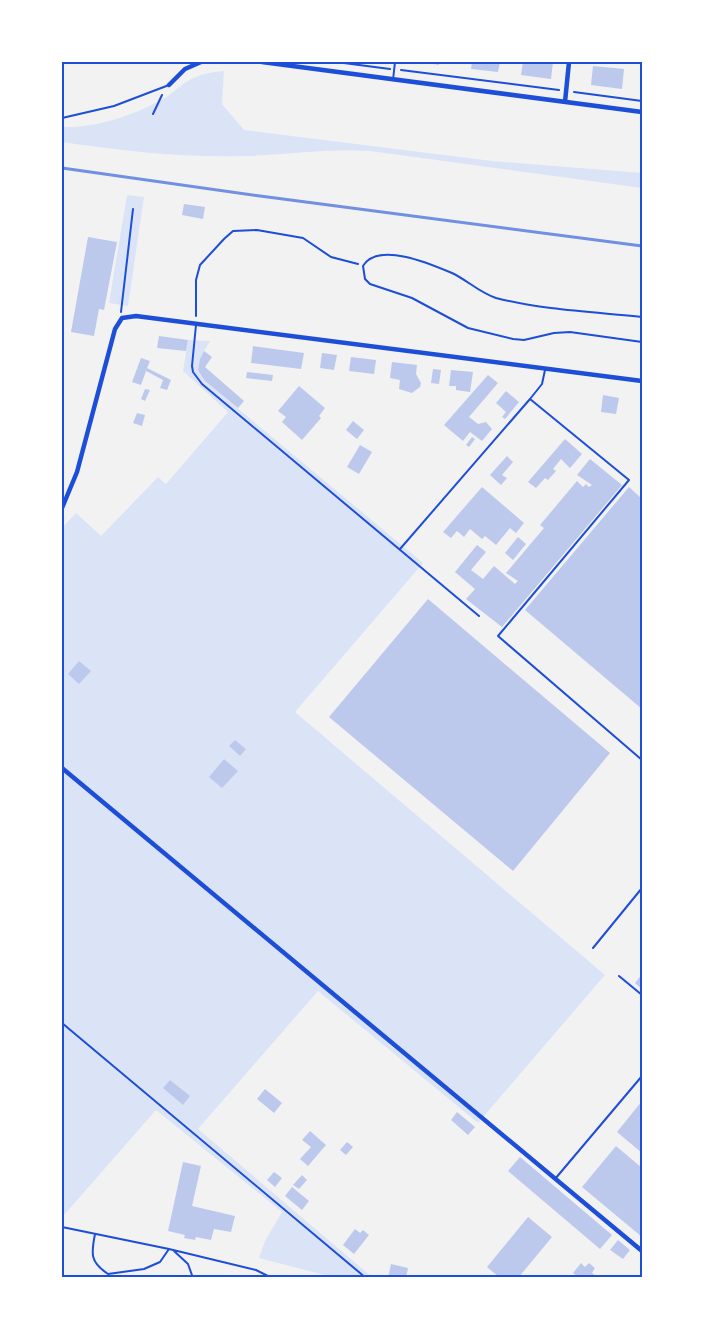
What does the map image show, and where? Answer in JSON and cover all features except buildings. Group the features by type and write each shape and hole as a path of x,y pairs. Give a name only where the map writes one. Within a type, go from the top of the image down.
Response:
{"street":[{"path":"169,85 185,69 201,62"},
{"path":"262,62 642,112"},
{"path":"565,102 569,62"},
{"path":"62,508 77,472 115,328 122,318 136,316 642,381"},
{"path":"62,768 642,1251"}],"lane":[{"path":"393,80 395,62"},
{"path":"62,118 114,106 169,85"},
{"path":"642,317 563,309 493,297 451,273 386,253 371,257 363,266 365,279 370,284 412,298 468,328 484,333 524,340 570,332 642,342"},
{"path":"196,324 192,366 202,384 479,616"},
{"path":"400,549 530,399 542,384 545,370"},
{"path":"530,399 629,480 498,636 642,760"},
{"path":"593,948 642,888"},
{"path":"619,976 642,995"},
{"path":"62,1023 366,1278"},
{"path":"555,1179 642,1076"},
{"path":"62,1227 256,1270 272,1278"},
{"path":"95,1234 91,1253 97,1266 108,1274 144,1269 160,1262 169,1249"},
{"path":"169,1249 182,1257 193,1278"}],"path":[{"path":"336,62 642,101"},
{"path":"153,114 160,97 169,85"},
{"path":"122,318 121,307 133,209"},
{"path":"196,324 197,273 206,258 233,231 257,230 303,238 331,257 363,266"}],"shaded area":[{"path":"224,71 222,104 244,130 492,161 642,173 642,188 370,151 339,150 246,156 200,156 131,151 62,142 62,127 100,123 126,116 165,98 192,79"},
{"path":"127,195 144,197 128,306 109,303"},
{"path":"188,340 210,341 199,365 205,381 423,563 295,712 605,975 478,1123 318,991 198,1129 372,1277 332,1277 259,1258 265,1241 282,1212 156,1110 65,1214 62,1213 62,528 76,513 101,536 158,477 166,484 228,412 183,371"}],"railway":[{"path":"62,168 642,246"}]}
